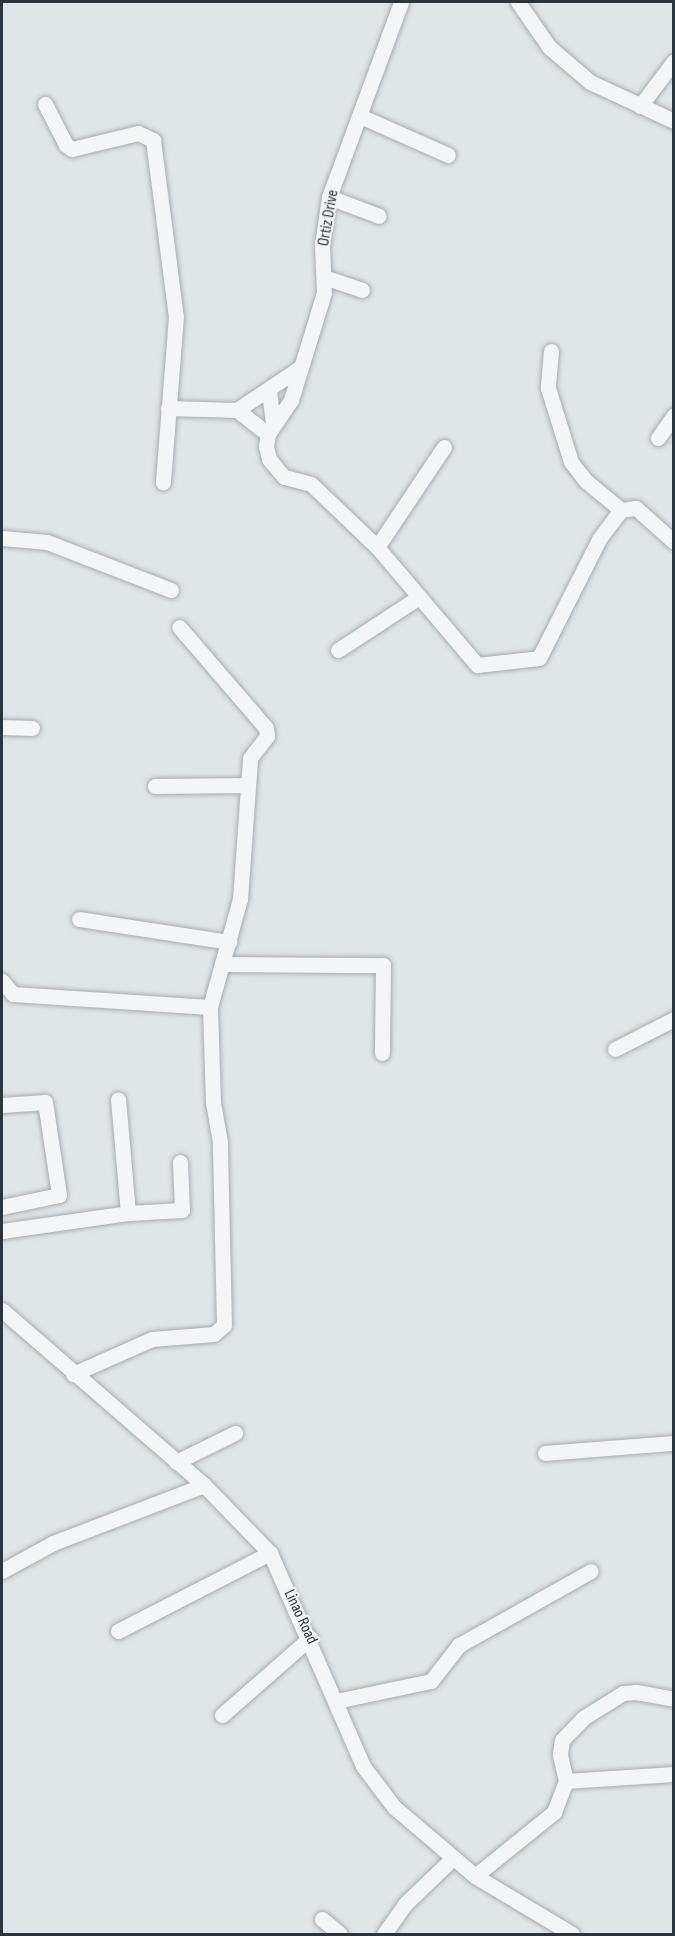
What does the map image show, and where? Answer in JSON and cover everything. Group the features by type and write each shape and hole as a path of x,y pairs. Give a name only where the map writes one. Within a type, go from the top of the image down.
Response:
{"street":[{"name":"Ortiz Drive","path":"270,430 291,400 324,293 322,245 329,197 401,2"},
{"path":"518,2 549,47 591,82 674,120"},
{"path":"640,106 674,61"},
{"path":"45,104 66,145 72,149 138,133 153,140 176,316 163,482"},
{"path":"360,116 448,155"},
{"path":"329,197 379,216"},
{"path":"324,277 362,290"},
{"path":"551,351 548,388 571,462 586,481 621,510"},
{"path":"237,410 269,391 301,367"},
{"path":"269,391 270,430 266,446 274,468 284,477 311,484 377,547 477,665 539,658 599,539 621,510 636,508 674,542"},
{"path":"168,408 237,410 270,430"},
{"path":"658,438 674,415"},
{"path":"377,547 444,447"},
{"path":"2,537 47,542 171,590"},
{"path":"338,650 420,597"},
{"path":"73,1374 152,1339 214,1334 223,1328 220,1142 213,1103 210,1006 225,964 240,899 252,751 266,738 266,728 179,627"},
{"path":"2,727 32,728"},
{"path":"155,786 248,785"},
{"path":"79,919 229,942"},
{"path":"225,964 383,965 382,1053"},
{"path":"2,981 13,994 210,1006"},
{"path":"615,1049 674,1019"},
{"path":"118,1099 128,1213"},
{"path":"2,1105 45,1102 59,1195 2,1207"},
{"path":"2,1232 128,1213 182,1210 180,1162"},
{"name":"Linao Road","path":"2,1310 73,1374 204,1485 270,1553 310,1638 363,1766 394,1807 452,1859 475,1876 572,1935"},
{"path":"176,1462 235,1433"},
{"path":"545,1453 673,1444 674,1434"},
{"path":"2,1571 53,1543 204,1485"},
{"path":"118,1631 270,1553"},
{"path":"336,1701 431,1681 459,1645 591,1571"},
{"path":"222,1715 310,1638"},
{"path":"475,1876 554,1812 566,1781 562,1740 583,1718 623,1694 636,1692 674,1699"},
{"path":"566,1781 674,1774"},
{"path":"384,1935 405,1904 452,1859"},
{"path":"322,1919 340,1935"}]}
